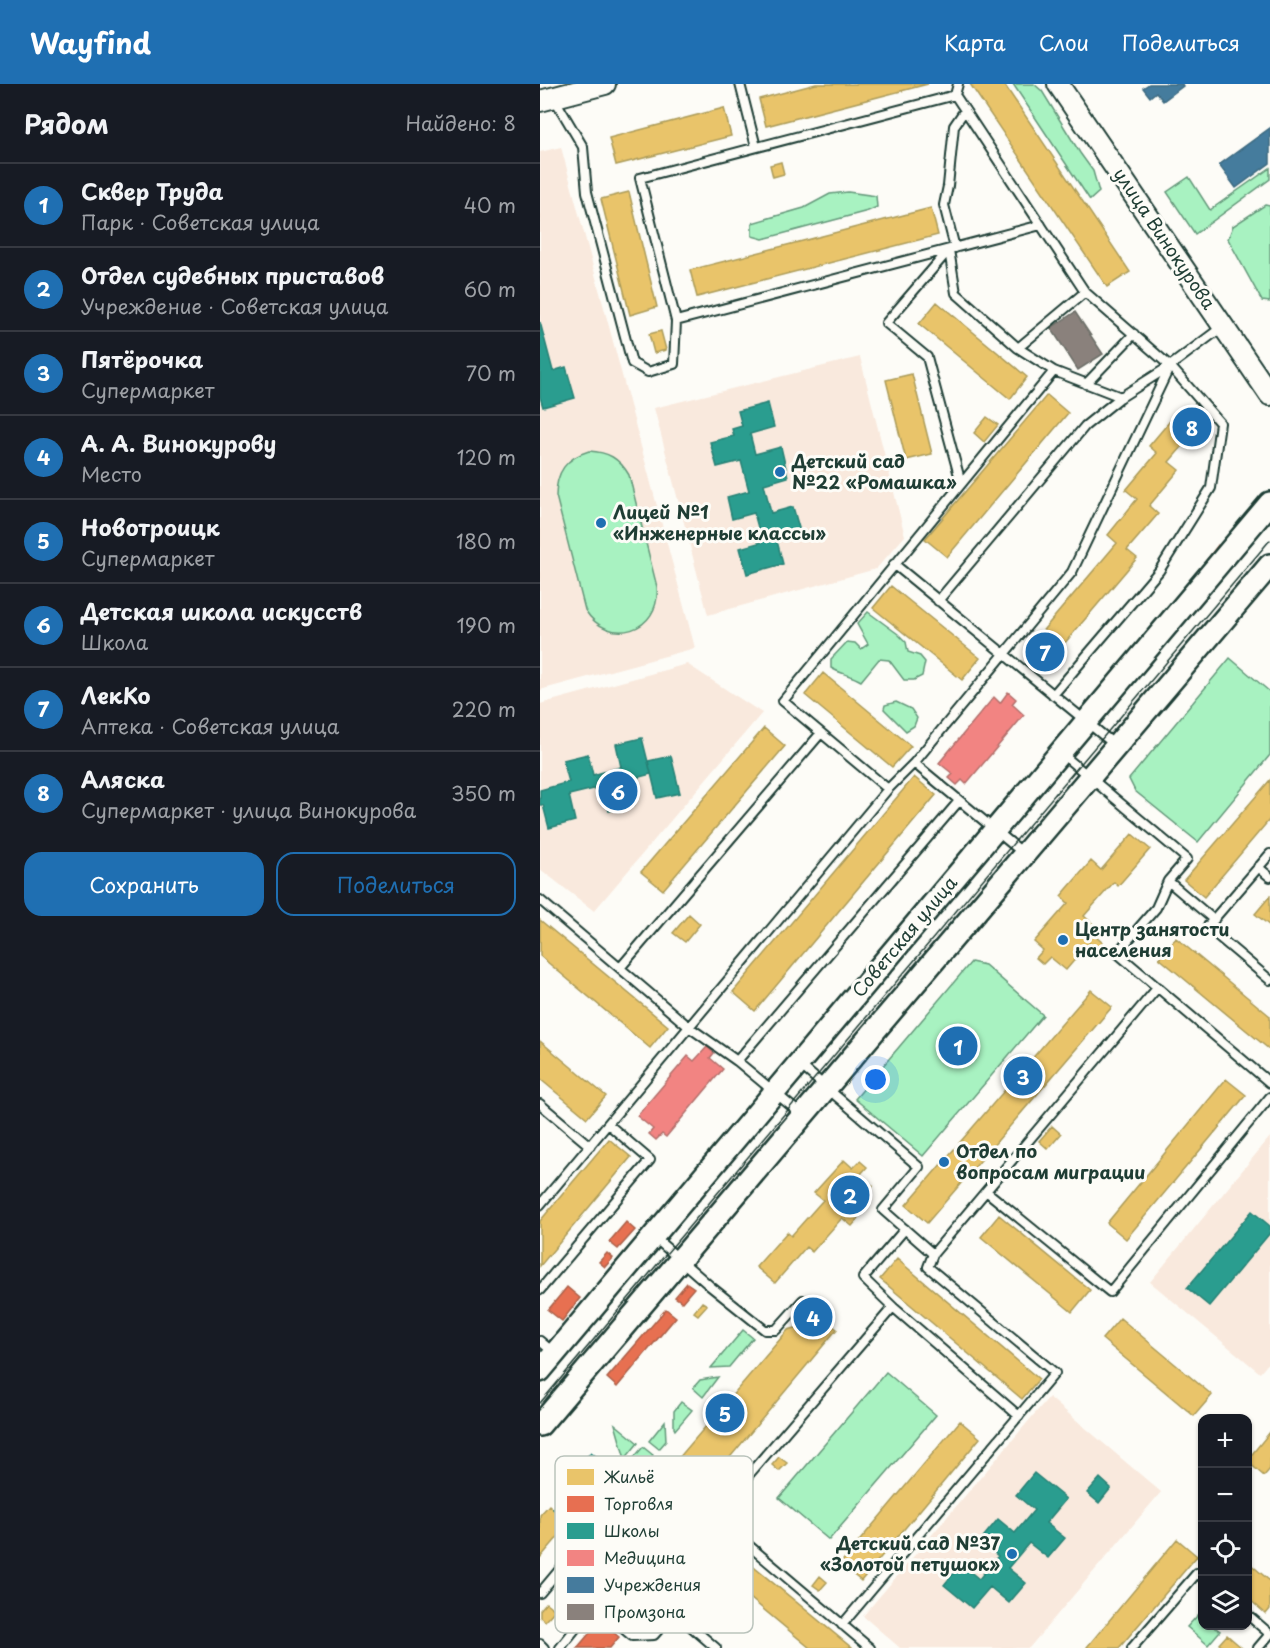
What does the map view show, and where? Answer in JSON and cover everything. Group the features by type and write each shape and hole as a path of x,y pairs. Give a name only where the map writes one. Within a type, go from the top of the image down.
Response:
{"main road":[{"name":"Советская улица","path":"540,1371 547,1347 654,1236 1270,503"},
{"name":"Советская улица","path":"540,1425 1270,565"}],"street":[{"path":"547,100 605,84"},
{"name":"улица Винокурова","path":"1059,84 1270,395"}],"lane":[{"path":"740,84 756,147"},
{"path":"958,84 955,95 1085,292 1170,366 1220,423 1211,489 1159,571 1053,695"},
{"path":"547,100 583,147 587,192 632,363 648,372 674,364 676,321 640,178 955,95"},
{"path":"965,110 954,126 944,205 952,249 956,293 1018,348 1054,371 1121,397"},
{"path":"676,321 1041,225"},
{"path":"952,249 886,323 927,357 961,483"},
{"path":"1018,348 1085,292"},
{"path":"938,601 1085,426 1121,397 1170,366 1223,326"},
{"path":"1086,384 1134,334"},
{"path":"540,1205 888,789 914,763 1072,572 1170,366"},
{"path":"888,789 783,701 1054,371"},
{"path":"894,564 1116,746"},
{"path":"620,968 821,733"},
{"path":"1060,753 1187,859 1168,881 1156,908 1117,953 1270,1083"},
{"path":"914,763 1024,854"},
{"path":"737,1061 959,801"},
{"path":"1270,854 1207,927 1270,980"},
{"path":"1258,867 1270,877"},
{"path":"1168,881 1214,920"},
{"path":"540,900 689,1026 737,1061 803,1116"},
{"path":"842,1624 1055,1373 928,1267 933,1254 1158,987"},
{"path":"799,1064 919,1167 882,1210 933,1254"},
{"path":"986,1191 1110,1292 1270,1097"},
{"path":"540,1104 590,1146"},
{"path":"540,1290 650,1160 608,1124"},
{"path":"905,1229 863,1278 893,1307 1019,1416"},
{"path":"654,1236 765,1330 776,1330 803,1300"},
{"path":"753,1470 893,1307"},
{"path":"753,1549 870,1648"},
{"path":"1132,1648 1197,1573 1202,1576"},
{"path":"540,1593 555,1575"},
{"path":"1252,1618 1270,1634 1258,1648"},
{"path":"560,1648 572,1633"},
{"path":"628,1633 632,1636 656,1633"},
{"path":"698,1633 716,1648"},
{"path":"540,1644 544,1648"}],"shaded area":[{"name":"Лицей №1 «Инженерные классы»","path":"561,147 695,648 540,690 540,152"},
{"name":"Детский сад №22 «Ромашка»","path":"860,357 905,536 876,569 708,615 654,408"},
{"path":"687,664 762,713 594,911 540,869 540,704"},
{"path":"1270,1137 1270,1361 1260,1373 1150,1282"},
{"name":"Детский сад №37 «Золотой петушок»","path":"1049,1397 1161,1492 1029,1648 900,1648 863,1616"}],"green space":[{"path":"1013,84 1034,84 1042,91 1093,171 1099,192 1090,200"},
{"path":"1270,168 1270,179 1195,234 1167,192 1189,177 1210,210"},
{"path":"848,192 876,196 877,207 763,239 752,236 752,223 804,208 830,194"},
{"path":"1265,205 1270,206 1270,302 1262,301 1228,239 1233,226"},
{"path":"589,451 612,457 629,475 657,587 656,602 651,615 632,630 607,629 595,622 585,610 556,496 556,487 564,467 574,458"},
{"path":"868,612 906,642 908,652 920,656 925,662 922,676 914,680 904,680 889,660 879,659 861,681 831,668 831,659 847,642 855,643 861,649 868,644 857,624"},
{"path":"1230,658 1270,692 1270,755 1198,842 1135,791 1129,779"},
{"path":"896,702 911,709 917,718 914,726 906,731 884,709 885,705"},
{"path":"971,962 985,965 1043,1015 923,1156 855,1099"},
{"path":"743,1330 753,1338 729,1367 711,1368"},
{"path":"886,1372 936,1415 829,1540 779,1498"},
{"path":"718,1377 703,1397 693,1388 700,1380"},
{"path":"681,1402 692,1410 675,1430 674,1411"},
{"path":"665,1421 666,1441 659,1449 649,1441"},
{"path":"615,1424 638,1443 627,1456 624,1456"},
{"path":"643,1447 653,1455 652,1456 635,1456"},
{"path":"1198,1615 1198,1630 1220,1631 1208,1645 1187,1627"}],"building: Жильё":[{"path":"816,84 928,84 766,126 759,99"},
{"path":"970,84 1004,84 1130,272 1107,287"},
{"path":"724,108 731,136 616,165 609,138"},
{"path":"781,162 784,174 773,177 770,165"},
{"path":"629,192 657,307 630,315 601,199"},
{"path":"931,208 938,235 697,297 690,270"},
{"path":"937,302 1027,377 1010,399 919,324"},
{"path":"661,331 666,350 654,353 649,334"},
{"path":"912,374 932,454 906,460 886,380"},
{"path":"1047,395 1068,413 947,557 925,539"},
{"path":"1180,409 1200,426 1169,462 1179,470 1149,506 1158,514 1127,550 1137,558 1047,664 1028,648 1117,543 1108,535 1137,499 1126,490 1157,453 1149,446"},
{"path":"987,417 998,425 984,442 974,433"},
{"path":"891,586 980,658 962,680 873,608"},
{"path":"823,673 911,746 892,767 805,695"},
{"path":"764,728 785,746 663,890 641,872"},
{"path":"914,777 936,795 755,1011 733,992"},
{"path":"1270,780 1270,819 1204,897 1184,880"},
{"path":"1132,834 1150,849 1118,886 1114,882 1084,916 1100,930 1095,936 1103,943 1096,950 1089,943 1066,970 1050,957 1043,964 1036,958 1043,950 1034,942 1068,903 1061,896 1091,861 1101,870"},
{"path":"1270,896 1270,926 1255,914"},
{"path":"689,914 700,924 685,942 673,933"},
{"path":"540,920 668,1026 650,1048 540,956"},
{"path":"1176,938 1270,1016 1270,1050 1159,958"},
{"path":"1091,990 1112,1007 927,1223 906,1205"},
{"path":"540,1041 606,1096 587,1118 540,1079"},
{"path":"1226,1079 1246,1095 1126,1239 1107,1223"},
{"path":"1052,1126 1061,1134 1048,1149 1039,1141"},
{"path":"609,1139 631,1157 540,1266 540,1221"},
{"path":"844,1160 853,1168 860,1161 867,1167 860,1175 873,1186 850,1212 858,1219 852,1226 842,1218 812,1252 806,1247 775,1283 756,1267 787,1232 791,1236 823,1200 814,1193"},
{"path":"999,1215 1090,1290 1072,1312 981,1237"},
{"path":"897,1259 1039,1379 1022,1399 880,1279"},
{"path":"702,1302 707,1305 698,1315 694,1312"},
{"path":"817,1313 837,1329 731,1456 681,1456 788,1330 806,1325"},
{"path":"1120,1318 1212,1395 1194,1416 1102,1339"},
{"path":"960,1421 980,1438 861,1581 840,1564"},
{"path":"1270,1432 1270,1469 1264,1476 1252,1466 1252,1454"},
{"path":"779,1457 787,1463 779,1471 772,1465"},
{"path":"549,1505 555,1510 555,1540 540,1558 540,1515"},
{"path":"1177,1539 1197,1556 1119,1648 1087,1647"},
{"path":"1252,1565 1270,1581 1270,1609 1266,1614 1252,1602"},
{"path":"753,1566 852,1648 810,1648 753,1600"},
{"path":"820,1576 827,1582 820,1590 813,1585"},
{"path":"546,1603 555,1610 545,1621 540,1617 540,1610"},
{"path":"1227,1635 1242,1648 1224,1648 1219,1644"}],"building: Торговля":[{"path":"1218,545 1224,550 1210,566 1205,562"},
{"path":"626,1222 635,1230 618,1249 609,1242"},
{"path":"607,1253 613,1258 605,1267 599,1262"},
{"path":"687,1283 694,1288 682,1302 675,1297"},
{"path":"567,1287 580,1298 562,1321 548,1310"},
{"path":"666,1309 676,1317 617,1387 607,1378"},
{"path":"590,1633 614,1633 619,1637 610,1648 577,1648"}],"building: Школы":[{"path":"540,322 553,371 566,367 575,398 543,407 540,397"},
{"path":"768,403 774,427 750,434 755,454 781,447 788,477 764,484 771,513 793,507 801,535 777,541 783,564 747,574 740,548 762,542 754,513 732,519 727,497 749,491 741,461 717,467 710,442 734,436 732,429 742,426 738,411"},
{"path":"642,738 651,774 628,780 634,805 609,811 602,787 569,795 575,821 549,828 543,805 540,805 540,790 569,782 563,760 588,754 593,775 621,767 616,744"},
{"path":"671,756 680,793 657,798 648,761"},
{"path":"1252,1211 1270,1226 1270,1233 1209,1306 1187,1288"},
{"path":"1034,1473 1066,1499 1046,1523 1065,1538 1048,1558 1029,1543 1008,1568 1026,1583 1009,1603 990,1587 972,1608 944,1585 961,1564 979,1579 998,1556 980,1541 998,1519 1015,1533 1034,1510 1016,1495"},
{"path":"1100,1478 1111,1488 1099,1503 1087,1493"}],"building: Медицина":[{"path":"1008,692 1016,699 1012,704 1024,715 966,784 962,780 957,785 949,778 953,774 939,763 994,697 1000,703"},
{"path":"707,1047 714,1053 710,1058 723,1069 666,1137 662,1134 656,1140 649,1134 653,1129 637,1116 688,1056 694,1061"}],"building: Учреждения":[{"path":"1149,84 1182,84 1183,86 1163,101 1156,92 1150,97 1143,88"},
{"path":"1270,128 1270,163 1236,188 1219,165"}],"building: Промзона":[{"path":"1075,312 1103,354 1078,370 1051,328"}],"tram line":[{"path":"540,1403 1270,540"}],"place":[{"name":"Аляска","path":"1192,427"},
{"name":"Детский сад №22 «Ромашка»","path":"780,472"},
{"name":"Лицей №1 «Инженерные классы»","path":"601,523"},
{"name":"ЛекКо","path":"1045,652"},
{"name":"Детская школа искусств","path":"618,791"},
{"name":"Центр занятости населения","path":"1063,940"},
{"name":"Сквер Труда","path":"958,1046"},
{"name":"Пятёрочка","path":"1023,1076"},
{"name":"Отдел по вопросам миграции","path":"944,1162"},
{"name":"Отдел судебных приставов","path":"850,1195"},
{"name":"А. А. Винокурову","path":"813,1317"},
{"name":"Новотроицк","path":"725,1413"},
{"name":"Детский сад №37 «Золотой петушок»","path":"1012,1554"}]}
